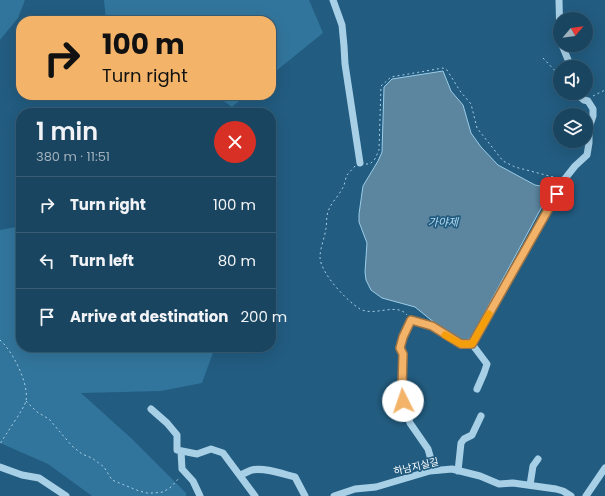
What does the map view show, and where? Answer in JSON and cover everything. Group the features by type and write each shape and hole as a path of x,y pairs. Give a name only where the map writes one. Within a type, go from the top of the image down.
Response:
{"street":[{"path":"333,0 342,25 345,64 360,163"},
{"path":"559,0 559,12"},
{"path":"472,344 564,180 575,166 587,155 589,128 593,116 593,109 588,101 584,100"},
{"path":"430,471 430,456 428,449 410,423 403,401 403,354 400,348 403,337 411,320 432,326 461,344 472,344"},
{"path":"472,344 487,364 477,389"},
{"path":"151,410 167,423 177,435 177,450 180,451 182,469 192,481 200,496"},
{"path":"458,471 461,443 464,439 472,435 481,416"},
{"path":"180,451 197,454 211,449 223,453 232,467 256,496"},
{"path":"530,485 533,466 538,459"},
{"path":"0,467 22,475 39,478 66,496"},
{"path":"586,496 605,468"},
{"path":"240,475 253,470 260,470 295,477 305,496"},
{"name":"하남지실길","path":"334,496 355,489 376,487 430,471 452,470 480,476 499,484 513,483 556,489 571,496"}],"path":[{"path":"543,58 553,69"},
{"path":"411,320 405,312 398,310 378,312 362,310 334,284 324,270 320,258 328,212 343,189 348,174 360,163 370,164 375,159 379,150 381,86 391,77 443,68 447,70 470,104 477,128 503,161 516,167 564,180"},
{"path":"588,101 591,97 605,90"},
{"path":"0,340 6,345 24,377 26,401 0,444"},
{"path":"26,401 36,412 49,420 72,446 82,454 92,458 104,468 112,480 147,493 163,492 171,487 179,478 182,469"}],"shaded area":[{"path":"0,0 25,0 19,16 16,16 16,20 0,40"},
{"path":"104,0 309,0 323,33 276,71 276,16 106,16"},
{"path":"222,100 240,100 232,107"},
{"path":"16,227 16,352 213,352 202,383 161,391 81,393 132,439 186,493 186,496 92,496 48,464 0,443 0,230"}],"water":[{"name":"가야제","path":"443,71 451,91 463,105 471,133 481,147 498,165 535,185 552,188 471,338 463,342 446,332 415,307 382,298 371,290 366,280 365,272 367,243 359,222 363,186 382,152 384,87 392,79"}],"slow traffic":[{"path":"445,335 461,344 472,344 489,314"}],"route":[{"path":"403,401 403,354 400,348 403,337 411,320 432,326 461,344 472,344 557,194"}]}
